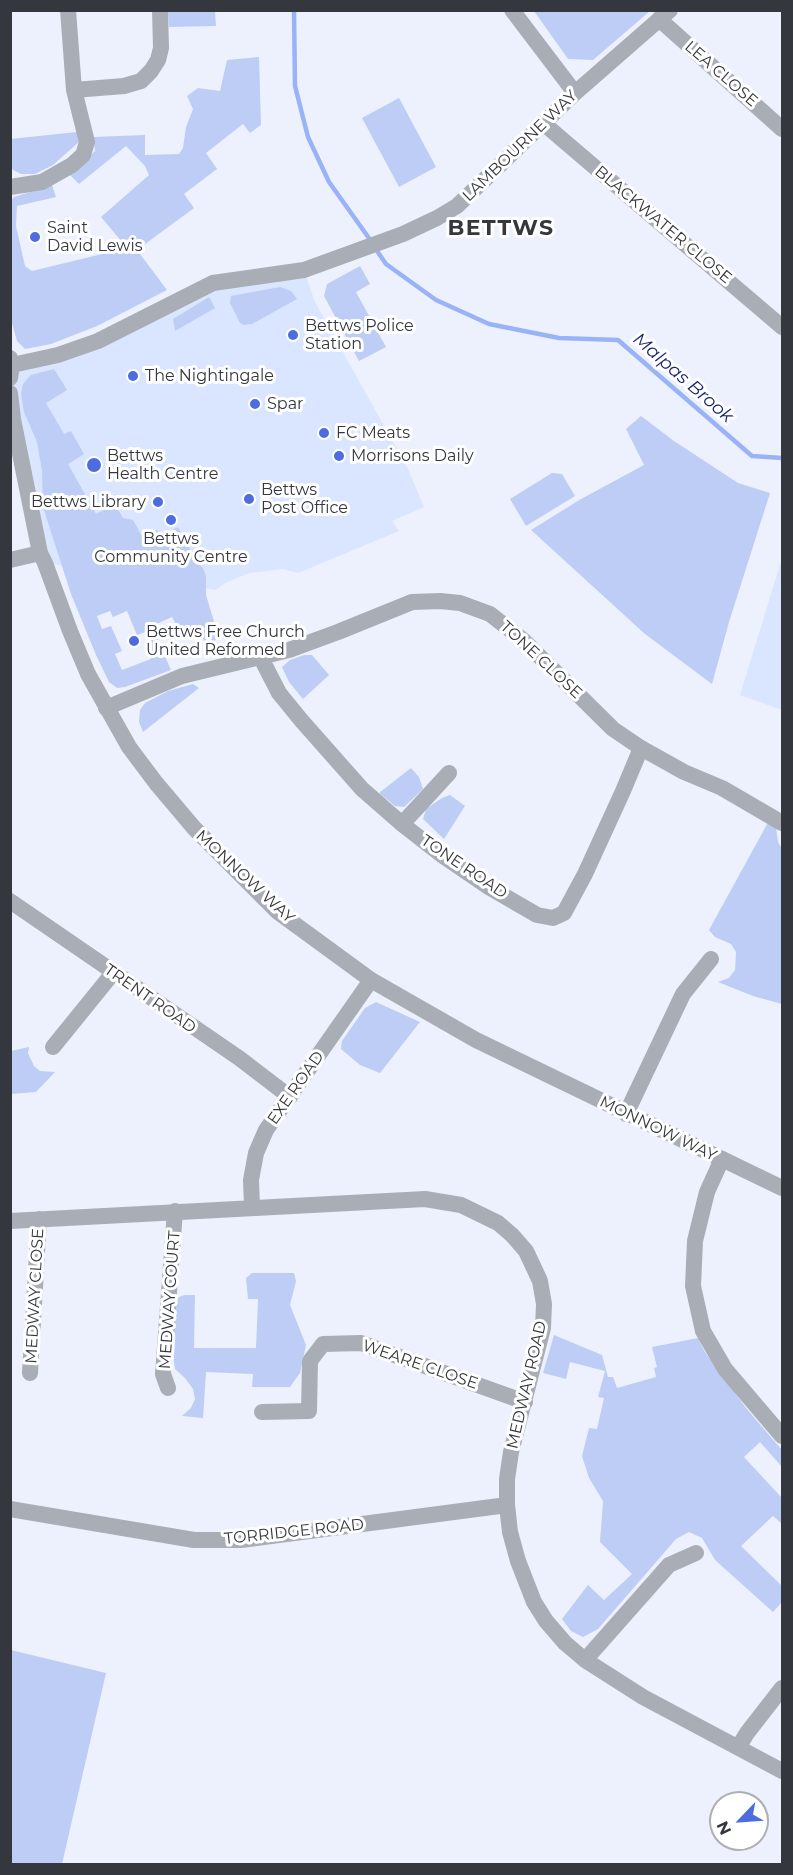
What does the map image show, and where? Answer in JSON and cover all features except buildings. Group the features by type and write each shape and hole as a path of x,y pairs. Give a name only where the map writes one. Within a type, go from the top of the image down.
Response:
{"street":[{"path":"10,187 42,182 72,165 83,155 87,141 74,90 68,10"},
{"path":"74,90 124,86 141,81 154,66 161,48 160,10"},
{"path":"512,10 575,93"},
{"name":"LAMBOURNE WAY","path":"11,367 58,355 98,341 213,283 304,270 384,241 437,218 457,206 575,93 664,15"},
{"name":"LEA CLOSE","path":"664,15 783,129"},
{"name":"BLACKWATER CLOSE","path":"543,123 783,327"},
{"name":"MONNOW WAY","path":"10,393 13,420 40,554 88,674 129,747 194,828 278,912 371,980 476,1040 783,1188"},
{"path":"10,560 40,554"},
{"name":"TONE CLOSE","path":"106,708 182,676 289,650 412,602 460,603 490,614 523,640 613,729 641,748 684,772 722,788 783,824"},
{"name":"TONE ROAD","path":"260,656 279,693 362,789 402,824 487,886 537,915 553,918 564,913 623,791 641,748"},
{"path":"402,824 449,773"},
{"name":"TRENT ROAD","path":"10,901 239,1058 290,1096"},
{"path":"626,1114 683,994 711,959"},
{"path":"53,1047 113,973"},
{"name":"EXE ROAD","path":"252,1207 251,1180 256,1153 266,1130 371,980"},
{"path":"722,1160 707,1192 695,1241 693,1286 703,1331 725,1369 783,1436"},
{"name":"MEDWAY ROAD","path":"10,1221 425,1199 461,1206 498,1222 526,1251 540,1281 544,1304 543,1328 511,1452 507,1479 510,1532 518,1561 534,1602 546,1621 565,1643 585,1660 643,1697 783,1771"},
{"name":"MEDWAY COURT","path":"168,1388 163,1374 175,1211"},
{"name":"MEDWAY CLOSE","path":"30,1373 39,1220"},
{"name":"WEARE CLOSE","path":"262,1412 309,1411 310,1361 323,1344 361,1343 525,1402"},
{"name":"TORRIDGE ROAD","path":"10,1509 194,1540 241,1540 507,1505"},
{"path":"585,1660 669,1565 696,1552"},
{"path":"739,1746 783,1688"}],"shaded area":[{"path":"168,11 215,11 216,26 169,27"},
{"path":"534,11 650,11 593,60 568,59"},
{"path":"259,57 261,125 250,133 243,124 206,153 217,169 184,194 194,208 137,250 167,290 97,326 51,344 25,349 17,341 10,302 10,202 14,197 52,185 56,197 17,206 16,226 25,266 32,271 131,247 123,243 101,217 149,175 145,166 126,146 79,184 70,175 95,151 93,137 145,135 145,155 179,154 183,148 186,127 193,109 187,96 198,88 220,91 227,60"},
{"path":"399,98 436,167 399,187 362,118"},
{"path":"77,132 80,141 53,165 35,174 21,174 13,170 10,139"},
{"path":"360,266 370,284 356,292 386,347 359,361 324,296 327,284"},
{"path":"304,270 315,302 408,469 424,507 392,521 399,531 298,573 283,569 249,573 225,583 216,590 45,563 10,378 28,363 213,283"},
{"path":"280,287 291,291 297,299 252,324 240,323 230,303 231,296"},
{"path":"209,297 215,308 175,331 173,319"},
{"path":"54,369 67,390 46,403 64,434 71,431 84,454 68,464 96,514 115,504 123,518 133,520 143,538 157,530 161,536 178,527 206,576 206,595 219,638 206,645 198,629 182,636 172,617 152,626 153,629 137,635 127,611 113,617 110,611 97,616 102,629 111,626 122,651 115,654 122,670 151,659 145,643 157,638 171,670 125,687 117,688 109,682 96,655 71,594 43,507 42,471 37,442 24,412 21,394 23,384 31,375"},
{"path":"641,416 674,441 738,483 770,493 712,684 645,634 531,530 581,499 644,465 626,429"},
{"path":"552,473 562,474 575,496 526,526 510,499"},
{"path":"782,558 782,710 740,695"},
{"path":"312,655 329,675 303,699 289,682 282,667 290,660"},
{"path":"193,684 199,688 143,732 139,722 140,710 145,703 168,691"},
{"path":"411,768 419,777 423,789 404,807 395,806 379,793"},
{"path":"450,795 465,806 444,839 423,819 426,809"},
{"path":"771,817 782,849 782,1004 753,996 718,982 729,978 735,970 736,952 731,944 715,937 709,930"},
{"path":"376,1002 420,1022 380,1073 360,1065 341,1049 342,1041 365,1008"},
{"path":"29,1047 28,1053 34,1066 40,1071 55,1072 36,1092 11,1094 11,1051"},
{"path":"252,1273 294,1273 296,1281 290,1305 306,1345 300,1373 290,1387 252,1387 253,1374 206,1372 203,1418 182,1416 191,1408 195,1399 193,1389 175,1369 174,1313 177,1298 184,1295 195,1295 194,1348 256,1348 258,1299 248,1299 246,1278"},
{"path":"554,1335 602,1355 608,1377 613,1377 617,1388 656,1377 654,1368 657,1367 652,1347 698,1338 705,1352 746,1408 782,1450 782,1467 760,1442 744,1457 782,1498 782,1524 773,1516 741,1546 782,1586 782,1602 773,1612 715,1560 702,1538 689,1532 676,1539 598,1629 583,1637 571,1631 562,1619 588,1585 604,1600 632,1574 600,1542 603,1501 589,1478 582,1456 589,1428 597,1429 604,1398 598,1397 605,1371 570,1362 566,1379 543,1373"},
{"path":"11,1650 106,1673 62,1864 11,1864"}],"waterway":[{"name":"Malpas Brook","path":"294,10 295,86 308,137 329,182 371,241"},
{"name":"Malpas Brook","path":"375,248 386,264 436,300 489,324 559,338 618,340 752,456 782,458"}],"place":[{"name":"Saint David Lewis","path":"35,237"},
{"name":"Bettws Police Station","path":"293,335"},
{"name":"The Nightingale","path":"133,376"},
{"name":"Spar","path":"255,404"},
{"name":"FC Meats","path":"324,433"},
{"name":"Morrisons Daily","path":"339,456"},
{"name":"Bettws Health Centre","path":"94,465"},
{"name":"Bettws Post Office","path":"249,499"},
{"name":"Bettws Library","path":"158,502"},
{"name":"Bettws Community Centre","path":"171,520"},
{"name":"Bettws Free Church United Reformed","path":"134,641"}],"district":[{"name":"BETTWS","path":"501,229"}]}
